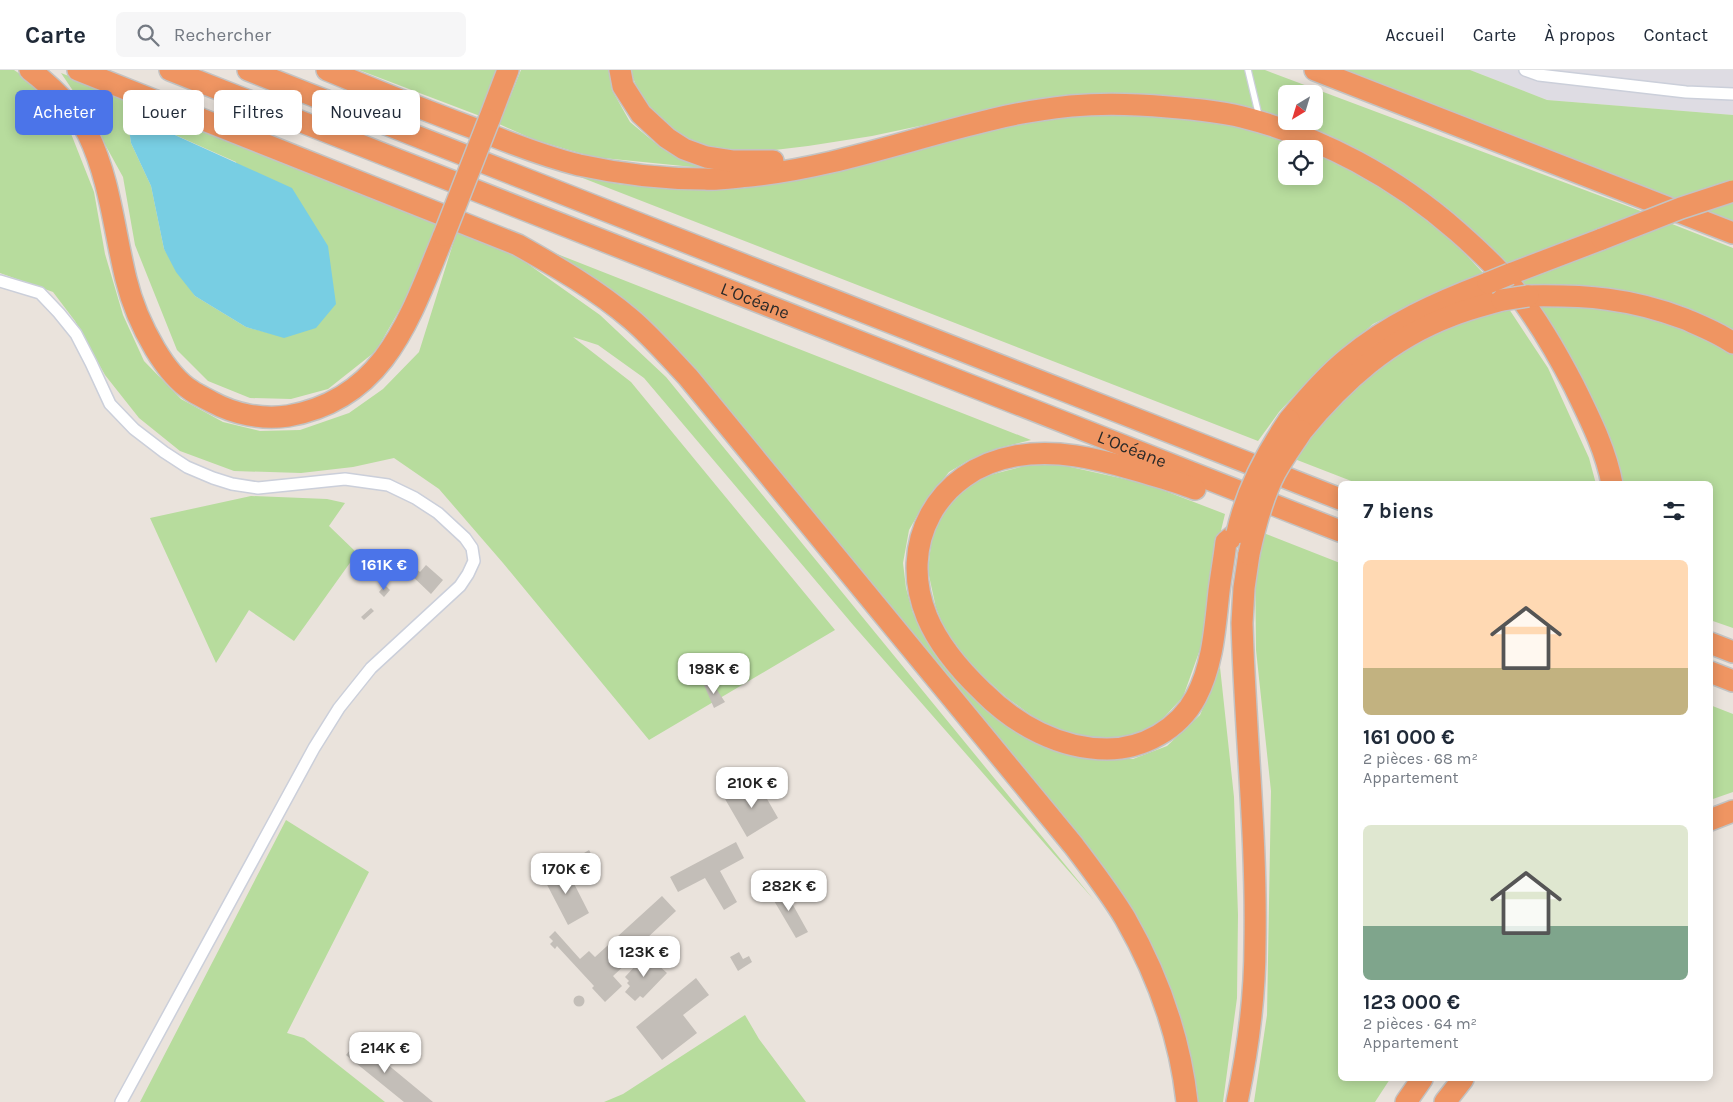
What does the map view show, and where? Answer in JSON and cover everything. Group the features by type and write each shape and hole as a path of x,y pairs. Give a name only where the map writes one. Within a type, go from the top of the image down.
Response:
{"highway":[{"path":"30,70 63,100 87,132 102,168 126,281 137,314 165,366 190,390 217,404 246,415 276,418 309,412 337,400 362,383 384,359 402,330 419,296 508,70"},
{"path":"78,70 518,245 558,267 631,319 688,378 1104,885 1143,952 1158,990 1177,1051 1187,1102"},
{"name":"L’Océane","path":"170,70 1338,530"},
{"name":"L’Océane","path":"248,70 1338,498"},
{"path":"327,70 514,144 576,164 644,177 708,180 764,174 836,162 991,119 1074,106 1118,104 1189,109 1242,117 1327,147 1361,164 1401,188 1438,215 1506,278 1536,319 1562,361 1588,413 1610,472 1612,481"},
{"path":"620,70 623,86 641,114 666,138 684,149 706,157 732,161 759,162 798,159 851,150 862,154"},
{"path":"1315,70 1733,233"},
{"path":"1304,517 1228,502 1178,482 1104,461 1044,453 1015,456 992,462 972,472 954,484 944,494 930,513 922,530 918,546 916,571 926,616 961,670 986,696 1022,724 1047,737 1069,745 1094,749 1127,748 1153,739 1170,728 1196,698 1203,682 1237,545 1256,522 1270,485 1296,425 1322,382 1336,368 1383,332 1446,299 1681,208 1733,191"},
{"path":"1296,425 1322,407 1347,380 1372,360 1410,335 1451,316 1502,300 1528,296 1571,295 1647,306 1695,323 1733,343"},
{"path":"1237,545 1244,588 1242,623 1255,891 1255,946 1251,1015 1245,1062 1237,1102"},
{"path":"1713,644 1733,652"},
{"path":"1713,673 1733,681"},
{"path":"1713,819 1733,811"},
{"path":"1406,1102 1421,1081"},
{"path":"1445,1102 1461,1081"}],"street":[{"path":"1525,70 1539,75 1686,92 1733,94"},
{"path":"0,281 40,293 59,312 80,341 110,404 134,429 187,467 232,484 258,488 345,480 388,485 414,498 438,514 465,538 472,548 474,561 460,586 371,668 334,716 314,748 121,1102"}],"lane":[{"path":"1248,70 1260,123"}],"shaded area":[{"path":"1470,70 1733,70 1733,115 1547,100"}],"green space":[{"path":"0,70 14,70 32,82 39,90 15,90 15,135 72,135 94,192 105,254 123,315 144,361 181,399 223,422 260,431 300,430 349,413 383,389 419,352 457,231 511,252 600,315 666,377 1094,900 854,626 644,378 598,345 573,337 631,382 835,630 649,740 503,563 439,489 394,458 353,467 301,473 234,471 180,451 139,418 105,375 75,321 53,292 0,273"},
{"path":"359,70 497,70 480,116 420,93 420,90 412,90"},
{"path":"521,70 609,70 612,90 630,122 654,142 690,159 723,170 593,157 535,140 499,124"},
{"path":"630,70 1265,70 1305,85 1278,85 1278,130 1244,111 990,111 872,136 750,153 698,145 674,132 653,115 639,93"},
{"path":"1345,70 1470,70 1547,100 1733,115 1733,183 1676,202"},
{"path":"61,73 105,90 72,90"},
{"path":"1323,92 1646,213 1504,267 1481,242 1323,155 1323,140 1296,140 1278,130 1323,130"},
{"path":"113,93 123,97 123,135 130,135 131,143 151,186 164,249 195,296 246,327 284,337 236,162 175,135 204,135 204,129 214,132 214,135 220,135 439,220 404,302 376,351 328,389 291,399 250,398 208,381 177,350 135,245 123,177 100,135 113,135"},
{"path":"1123,108 1176,112 1236,122 1296,140 1278,140 1278,185 1323,185 1323,151 1325,152 1380,180 1405,197 1437,224 1484,274 1437,293 1373,324 1306,383 1279,412 1258,441 557,168 617,184 685,189 782,181 1026,117 1069,111"},
{"path":"1733,200 1733,221 1703,209"},
{"path":"1667,222 1733,248 1733,334 1523,290 1515,280"},
{"path":"524,241 1031,440 999,448 969,460 949,472 925,502 909,530 903,563 906,588 913,613 930,643 999,719 1046,747 1084,759 1133,759 1167,746 1200,715 1220,667 1234,797 1238,915 1237,998 1223,1102 1195,1102 1168,985 790,488 704,380 646,321"},
{"path":"1569,302 1650,314 1733,351 1733,628 1713,621 1713,481 1618,481 1535,305"},
{"path":"1509,309 1548,368 1589,458 1595,481 1351,481 1292,458 1308,435 1391,355 1468,317"},
{"path":"1057,464 1147,484 1225,514 1218,543 1203,641 1183,697 1153,729 1113,740 1081,738 1042,723 1006,697 975,669 948,637 936,608 928,571 932,535 948,506 968,486 990,475 1025,466"},
{"path":"251,496 327,499 345,503 329,526 357,553 294,641 249,610 216,663 150,518"},
{"path":"1261,532 1338,562 1338,1081 1389,1081 1375,1102 1254,1102 1267,1015 1271,791 1256,650 1255,556"},
{"path":"1713,706 1733,714 1733,792 1713,799"},
{"path":"286,820 369,872 287,1033 304,1038 385,1102 140,1102"},
{"path":"745,1015 759,1039 806,1102 604,1102 623,1094"}],"water":[{"path":"130,135 175,135 292,188 328,246 336,304 316,328 284,338 246,327 195,296 176,272 164,249 151,186 131,143"}],"building":[{"path":"426,565 443,580 431,594 410,574 416,569 420,572"},
{"path":"385,585 390,590 384,597 379,592"},
{"path":"371,608 374,611 364,620 361,617"},
{"path":"711,681 725,702 714,708 704,685"},
{"path":"756,780 778,818 747,837 725,799"},
{"path":"736,842 744,858 720,871 737,902 724,910 705,878 678,892 670,877"},
{"path":"589,850 595,861 589,864 584,853"},
{"path":"565,866 589,913 568,925 543,877"},
{"path":"783,887 808,932 796,938 770,894"},
{"path":"662,896 676,911 646,939 651,944 613,976 622,986 605,1002 592,988 594,986 557,946 555,949 550,944 553,941 549,937 555,931 580,959 589,951 595,957"},
{"path":"739,952 743,959 749,956 752,962 738,971 730,957"},
{"path":"646,954 667,973 643,998 640,996 635,1001 625,992 630,986 627,983 629,981 625,977"},
{"path":"696,978 709,995 683,1015 697,1033 662,1060 636,1027"},
{"path":"577,996 581,996 584,1001 583,1005 577,1006 574,1003 574,999"},
{"path":"358,1040 433,1102 404,1102 346,1055"}]}
